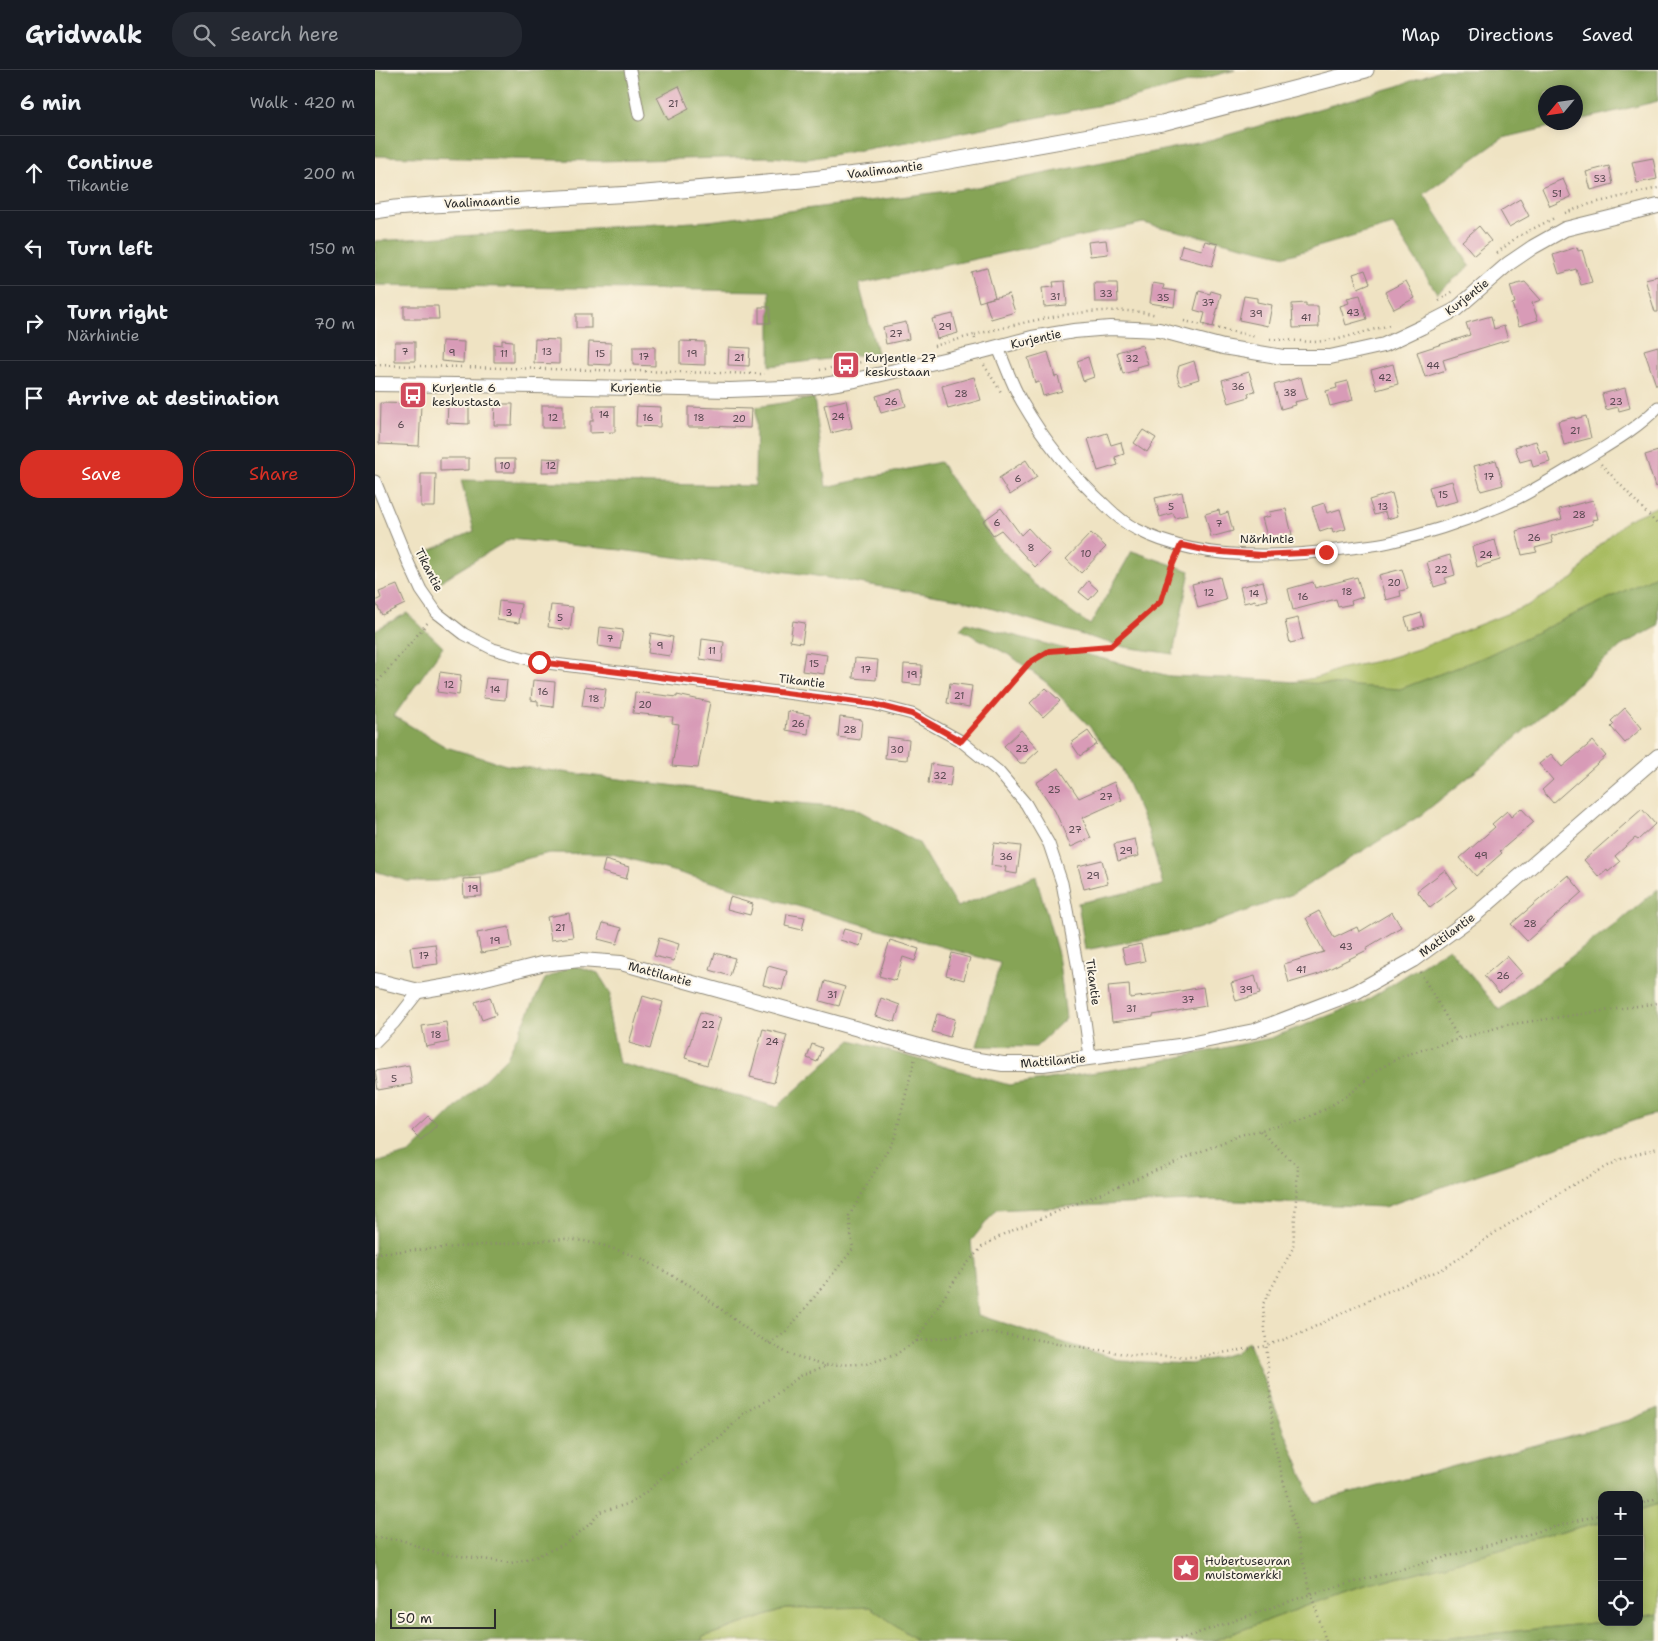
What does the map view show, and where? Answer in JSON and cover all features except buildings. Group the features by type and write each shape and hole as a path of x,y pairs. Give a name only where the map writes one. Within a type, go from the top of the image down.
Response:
{"main road":[{"name":"Vaalimaantie","path":"375,211 395,208 653,192 802,180 910,168 1162,123 1366,70"},
{"name":"Vaalimaantie","path":"375,206 395,208"}],"street":[{"path":"630,70 639,115"},
{"name":"Kurjentie","path":"375,384 730,390 812,387 855,380 997,348 1032,338 1074,331 1110,328 1159,330 1223,347 1283,357 1330,357 1384,345 1455,310 1508,264 1565,229 1658,206"},
{"name":"Närhintie","path":"997,348 1021,401 1047,440 1083,484 1111,511 1135,529 1165,541 1209,551 1261,555 1326,552 1389,543 1444,527 1494,509 1542,485 1647,418 1658,406"},
{"name":"Tikantie","path":"375,481 421,590 437,613 464,634 493,649 539,662 873,704 912,714 961,741 999,771 1026,804 1049,844 1062,883 1078,969 1090,1058"},
{"name":"Mattilantie","path":"375,980 419,991 466,984 541,964 581,960 621,963 959,1057 1003,1064 1043,1064 1179,1046 1253,1031 1356,992 1413,960 1475,915 1658,756"},
{"path":"375,1042 394,1023 419,991"}],"path":[{"path":"1495,255 1517,238 1551,219 1590,204 1658,188"},
{"path":"1437,303 1461,286"},
{"path":"926,349 1024,322 1078,314 1114,311 1159,315"},
{"path":"1178,320 1266,339 1314,342 1335,340 1392,325"},
{"path":"974,335 979,352"},
{"path":"816,371 881,359"},
{"path":"375,365 772,374"},
{"path":"1592,454 1658,525"},
{"path":"961,741 1029,663 1049,651 1110,646 1161,601 1171,568 1181,545"},
{"path":"375,685 416,635 437,613"},
{"path":"1413,960 1459,1039"},
{"path":"375,1538 402,1540 431,1552 511,1562 535,1557 565,1544 591,1523 600,1512 631,1503 650,1489 665,1474 688,1462 701,1450 721,1437 743,1414 771,1399 800,1376 826,1366 866,1364 895,1355 916,1341 962,1269 982,1247 1004,1234 1241,1135 1300,1121 1326,1109 1355,1090 1379,1069 1402,1056 1506,1026 1658,1003"},
{"path":"769,1343 787,1331 853,1249 849,1216 895,1137 918,1046"},
{"path":"1260,1131 1298,1167 1293,1248 1263,1304 1274,1442 1311,1594 1326,1641"},
{"path":"916,1341 989,1332 1131,1355 1196,1357 1266,1346 1302,1333 1379,1295 1445,1268 1496,1232 1569,1187 1623,1158 1658,1148"},
{"path":"375,1253 565,1239 605,1246 641,1258 691,1286 753,1334 789,1354 826,1366"},
{"path":"1643,1503 1658,1498"},
{"path":"1175,1641 1311,1594 1598,1515"}],"green space":[{"path":"375,70 1235,70 1122,101 943,136 808,159 765,157 598,161 375,156"},
{"path":"1440,70 1658,70 1658,101 1583,119 1583,85 1538,85 1538,130 1503,138 1424,194 1470,266 1437,293 1393,225 1286,256 1143,223 859,284 877,353 770,366 770,291 375,285 375,241 709,221 972,188 1203,142 1398,86"},
{"path":"814,398 826,487 940,462 995,543 1035,585 1090,625 1132,551 1190,571 1173,654 1124,647 962,600 810,575 621,550 510,539 436,584 422,554 474,531 461,480 755,486 756,407"},
{"path":"1658,506 1658,620 1484,702 1293,682 1319,677 1339,669 1382,660 1418,649 1529,605 1574,578 1595,549 1627,520"},
{"path":"1658,575 1658,626 1621,646 1495,756 1421,815 1293,894 1197,929 1085,950 1078,903 1163,885 1148,830 1121,767 1089,726 1047,683 1011,656 960,629 966,623 1169,676 1252,679 1400,689 1484,657"},
{"path":"407,613 443,647 394,716 446,747 506,765 709,790 765,800 854,808 919,843 957,907 1036,876 1058,954 1066,1018 1036,1047 977,1046 1000,963 612,854 549,853 437,881 407,881 375,871 375,630"},
{"path":"1658,889 1658,1114 1647,1116 1384,1207 1211,1200 996,1210 971,1241 978,1315 1121,1361 1191,1364 1235,1353 1248,1341 1314,1503 1630,1420 1658,1408 1658,1504 1643,1509 1643,1491 1598,1491 1598,1523 1341,1593 1212,1641 915,1641 914,1638 870,1607 786,1609 703,1637 701,1641 375,1641 375,1163 410,1153 507,1057 545,979 573,965 598,973 611,994 609,1014 619,1063 777,1107 851,1040 1009,1085 1137,1066 1271,1038 1364,1002 1449,948 1499,1010 1620,921"},
{"path":"1658,1504 1658,1614 1643,1616 1643,1536 1643,1509"},
{"path":"1598,1523 1598,1622 1422,1641 1212,1641 1341,1593"},
{"path":"870,1607 914,1638 915,1641 701,1641 703,1637 786,1609"},
{"path":"1658,1614 1658,1641 1422,1641 1598,1622 1598,1626 1643,1626 1643,1616"}],"place":[{"name":"Kurjentie 27 keskustaan","path":"846,365"},
{"name":"Kurjentie 6 keskustasta","path":"413,395"},
{"name":"Hubertuseuran muistomerkki","path":"1186,1568"}],"route":[{"path":"539,662 873,704 912,714 961,741 1029,663 1049,651 1110,646 1161,601 1171,568 1181,545 1209,551 1261,555 1326,552"}]}
